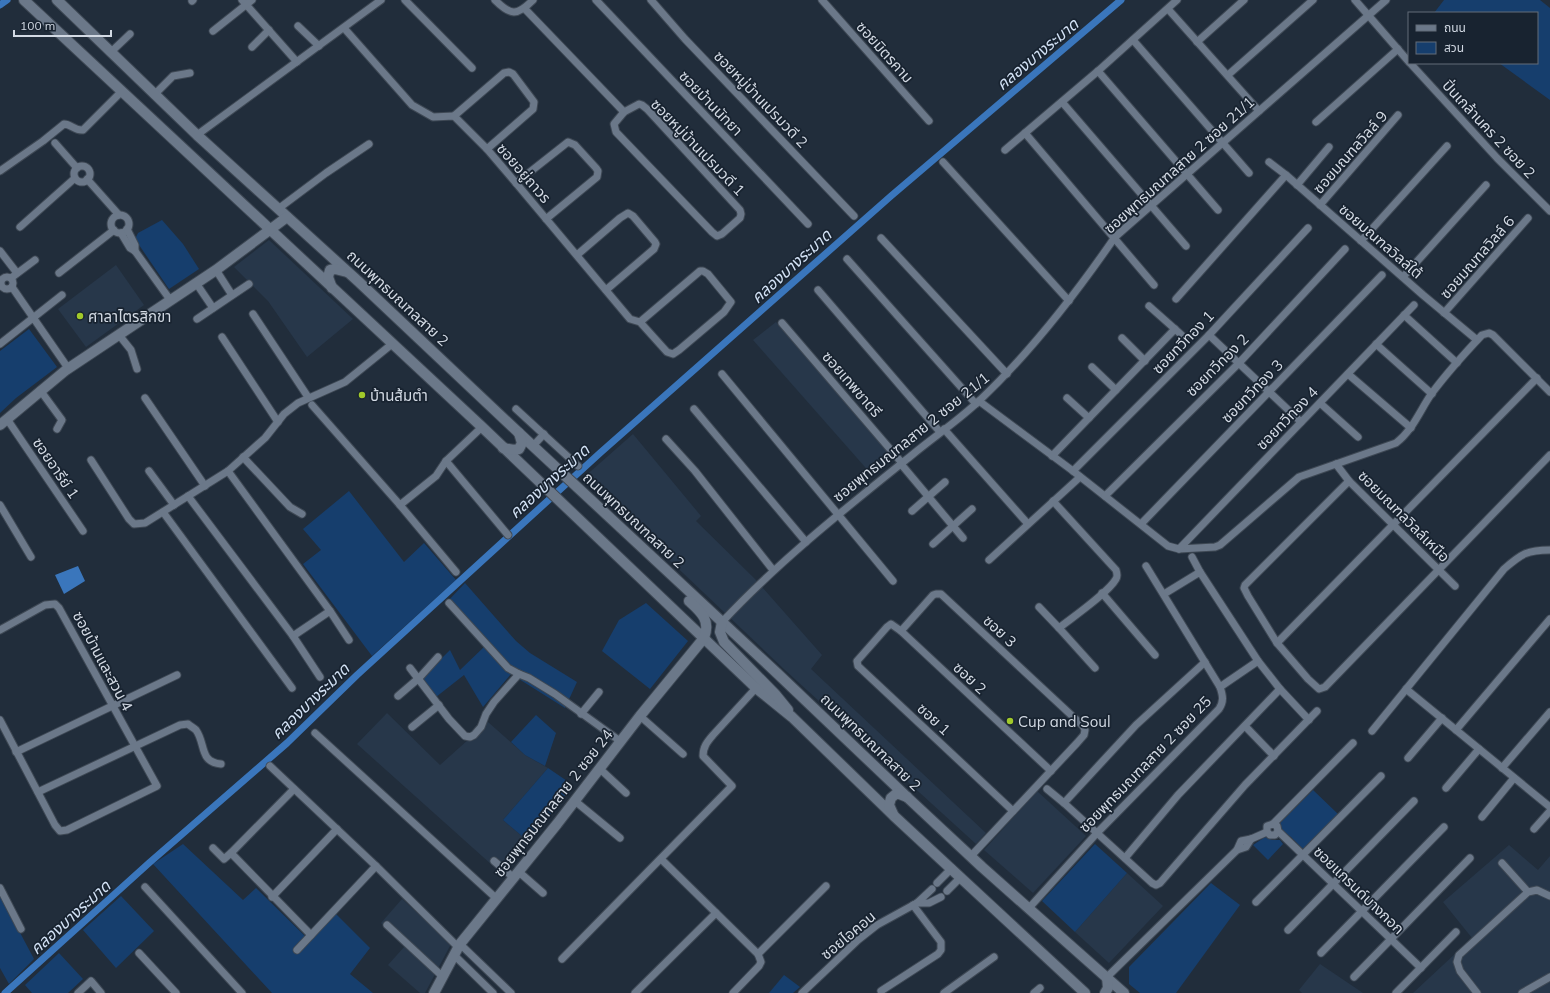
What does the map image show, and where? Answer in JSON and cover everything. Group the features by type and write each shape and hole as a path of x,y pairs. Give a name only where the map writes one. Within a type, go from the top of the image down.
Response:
{"main road":[{"name":"ถนนพุทธมณฑลสาย 2","path":"57,0 154,95 348,272 907,797 1124,993"},
{"path":"25,1 482,427 756,688 792,717 893,815 952,868 1085,993"},
{"path":"214,176 224,178 229,173 229,166 224,160"},
{"path":"4,422 40,390 68,368 196,284 287,217"},
{"path":"333,289 328,277 330,270 335,269 348,272"},
{"path":"503,448 514,450 519,449 522,443 519,433"},
{"path":"640,546 646,558 698,609 705,618 707,626 704,638"},
{"path":"722,622 720,632 724,642 776,694 792,717"},
{"name":"ซอยพุทธมณฑลสาย 2 ซอย 24","path":"437,992 442,976 457,949 575,801 620,741 704,638"},
{"path":"893,815 889,805 891,798 897,793 907,797"},
{"path":"1105,993 1108,988 1107,977"}],"street":[{"path":"197,135 381,0"},
{"path":"405,0 472,68"},
{"path":"495,0 509,12 517,13 525,9 533,0"},
{"name":"ซอยบ้านนัทยา","path":"596,0 808,224"},
{"name":"ซอยหมู่บ้านเปรมวดี 2","path":"650,0 854,216"},
{"name":"ซอยมิตรคาม","path":"822,0 929,120"},
{"path":"1005,150 1098,71 1177,0"},
{"path":"1197,42 1244,0"},
{"path":"1228,75 1313,0"},
{"name":"ปิ่นเกล้านคร 2 ซอย 2","path":"1355,0 1408,60"},
{"name":"ซอยพุทธมณฑลสาย 2 ซอย 21/1","path":"722,622 773,570 838,514 978,402 1031,349 1069,301 1115,237 1386,0"},
{"path":"213,31 246,2 297,62"},
{"path":"525,9 624,112"},
{"path":"1168,9 1259,111"},
{"path":"298,26 319,46"},
{"path":"344,28 412,105 433,117 454,116 504,73 509,72 513,74 534,102 533,109 487,149"},
{"path":"252,47 269,30"},
{"path":"111,52 130,34"},
{"path":"1133,40 1249,173"},
{"path":"1316,122 1398,49"},
{"name":"ปิ่นเกล้านคร 2 ซอย 2","path":"1412,64 1497,158 1550,211"},
{"path":"1098,71 1188,173 1218,210"},
{"path":"154,95 173,76 190,73"},
{"path":"0,171 43,141 64,124 78,130 83,130 122,91"},
{"path":"1062,102 1186,246"},
{"name":"ซอยหมู่บ้านเปรมวดี 1","path":"635,105 642,105 737,205 741,212 740,218 722,234 714,235 616,132 614,124 624,112 635,105"},
{"name":"ซอยมณฑลวิลล์ 9","path":"1320,205 1398,115"},
{"name":"ซอยอยู่ถาวร","path":"454,116 487,149 630,319 640,322 667,352 673,354 724,312 731,302 708,274 700,271 640,322"},
{"path":"1025,133 1115,237 1154,285"},
{"path":"516,183 568,142 575,145 596,168 598,171 597,177 546,219"},
{"path":"55,143 77,168"},
{"path":"278,209 326,173 369,144"},
{"path":"1361,241 1447,146"},
{"path":"1297,185 1329,147"},
{"path":"944,162 1069,301"},
{"name":"ซอยมณฑลวิลล์ใต้","path":"1269,162 1477,340"},
{"path":"75,178 74,173 77,168 82,166 87,169 89,174 87,179"},
{"path":"1176,299 1286,175"},
{"path":"75,178 82,181 87,179"},
{"path":"20,227 75,178"},
{"path":"87,179 119,215 128,219 129,224 124,231"},
{"path":"1402,277 1486,185"},
{"path":"577,255 628,213 633,216 650,236 656,244 654,249 606,290"},
{"path":"114,230 112,221 119,215"},
{"name":"ซอยมณฑลวิลล์ 6","path":"1444,313 1528,218"},
{"name":"ซอยทวีทอง 1","path":"1073,471 1209,335 1308,228"},
{"path":"59,273 114,230 124,231"},
{"path":"124,231 130,248 135,251 171,300"},
{"path":"881,238 1007,374"},
{"name":"ซอยทวีทอง 2","path":"1105,496 1239,363 1345,249"},
{"path":"0,251 14,276 12,287 68,368"},
{"path":"847,258 978,402 1073,471 1168,546 1179,549 1215,547 1220,545 1293,481 1300,477 1396,443 1403,438 1411,428 1432,394 1457,362 1485,333 1493,335 1550,392"},
{"path":"12,287 6,289 1,286 3,278 14,276 35,260"},
{"path":"216,270 232,295"},
{"name":"ซอยทวีทอง 3","path":"1141,524 1382,275"},
{"path":"196,284 212,308"},
{"path":"197,319 248,284"},
{"path":"818,290 942,431 1028,524"},
{"path":"0,344 62,295"},
{"name":"ซอยทวีทอง 4","path":"1179,549 1414,304"},
{"path":"1150,306 1185,338"},
{"path":"253,314 308,398"},
{"path":"1404,315 1457,362"},
{"name":"ซอยเทพชาตรี","path":"782,323 902,463 963,538"},
{"path":"1052,456 1176,329"},
{"path":"119,334 131,350 137,369"},
{"path":"1209,335 1302,422"},
{"path":"222,337 278,422"},
{"path":"1122,338 1145,361"},
{"path":"91,460 129,519 134,524 145,523 228,471 265,438 284,414 298,403 345,382 392,344"},
{"path":"1376,344 1432,394"},
{"path":"1092,367 1116,390"},
{"path":"722,374 893,581"},
{"path":"1348,374 1411,428"},
{"path":"1277,643 1537,378"},
{"path":"40,390 62,420 57,429"},
{"path":"145,398 204,486"},
{"path":"1067,398 1088,418"},
{"path":"1320,403 1358,437"},
{"path":"312,405 400,505 456,572"},
{"path":"516,409 578,466"},
{"path":"694,409 806,542"},
{"name":"ซอยอารีย์ 1","path":"4,422 84,532"},
{"path":"400,505 436,476 446,461 482,427"},
{"path":"533,446 544,434"},
{"path":"666,439 705,484 773,570"},
{"path":"1349,480 1245,585 1245,590 1248,596 1277,643 1316,688 1322,689 1550,455"},
{"path":"242,457 290,507 302,514"},
{"path":"446,461 508,535"},
{"name":"ซอยมณฑลวิลล์เหนือ","path":"1336,464 1349,480 1455,586"},
{"path":"149,471 174,506"},
{"path":"228,471 330,611 349,640"},
{"path":"989,560 1080,477"},
{"path":"912,511 945,482"},
{"path":"188,496 293,636 320,677"},
{"path":"1053,501 1116,570 1118,575 1102,593 1059,628"},
{"path":"0,505 31,557"},
{"path":"933,544 972,509"},
{"path":"163,512 292,688"},
{"path":"1372,731 1504,569 1518,556 1527,552 1550,550"},
{"path":"1192,557 1200,572 1258,661 1280,689 1309,720"},
{"name":"ซอยพุทธมณฑลสาย 2 ซอย 25","path":"1029,908 1097,833 1219,709 1222,703 1223,697 1220,687 1146,566"},
{"path":"1164,594 1200,572"},
{"path":"1102,593 1155,655"},
{"name":"ซอย 3","path":"901,631 933,596 936,594 941,594 1083,726 1085,730 1084,735 1051,770"},
{"path":"449,602 508,668 529,678 620,741"},
{"name":"ซอยบ้านและสวน 4","path":"0,630 45,605 55,604 59,608 157,786 67,830 60,831 55,825 38,792"},
{"path":"1039,608 1095,668"},
{"path":"293,636 330,611"},
{"path":"1456,730 1550,619"},
{"name":"ซอย 1","path":"901,631 893,625 889,625 857,661 858,666 1013,811"},
{"name":"ซอย 2","path":"901,631 1051,770"},
{"path":"398,696 438,657"},
{"path":"1220,687 1258,661"},
{"path":"1064,803 1136,725 1205,662"},
{"path":"410,668 449,719 465,736 470,737 474,735 481,727 486,714 494,702 519,674"},
{"path":"16,752 177,675"},
{"path":"562,959 732,786 703,756 704,747 756,688"},
{"path":"1125,858 1178,795 1280,689"},
{"path":"1406,689 1550,807"},
{"path":"581,714 599,692"},
{"path":"412,727 439,705"},
{"path":"1047,789 1156,885 1160,883 1245,784 1317,711"},
{"path":"1502,768 1550,712"},
{"path":"640,716 683,754"},
{"path":"1408,758 1442,718"},
{"path":"0,720 38,792 180,725 188,724 196,730 207,759 212,763 221,764"},
{"path":"1245,726 1274,756"},
{"path":"315,733 497,899"},
{"path":"1107,977 1237,850 1246,847 1251,839 1266,832 1268,826 1273,824 1353,743"},
{"path":"1446,788 1479,749"},
{"path":"270,766 376,866 457,949 492,993"},
{"path":"599,768 626,793"},
{"path":"971,856 1051,770"},
{"path":"1256,902 1381,776"},
{"path":"1482,817 1514,778"},
{"path":"213,848 224,859 294,789"},
{"path":"575,801 620,838"},
{"path":"1288,930 1414,801"},
{"path":"1534,829 1550,811"},
{"name":"ซอยแกรนด์บางกอก","path":"1273,824 1277,826 1278,831 1421,968"},
{"path":"1321,953 1444,828"},
{"path":"272,897 337,829"},
{"path":"1266,832 1273,836 1278,831"},
{"path":"231,853 310,935"},
{"path":"1354,977 1470,858"},
{"path":"661,859 758,954 761,962 733,993"},
{"path":"494,861 543,893"},
{"path":"1502,863 1528,892"},
{"path":"297,950 376,866"},
{"name":"ซอยไอคอน","path":"802,993 858,940 877,925 915,904 952,868"},
{"path":"947,891 961,877"},
{"path":"758,954 826,886"},
{"path":"145,887 242,993"},
{"path":"0,888 21,929"},
{"path":"1477,993 1460,971 1456,962 1459,955 1528,892 1537,890 1550,896"},
{"name":"ซอยไอคอน","path":"915,904 929,903 941,897"},
{"path":"881,991 938,954 941,950 941,942 915,904"},
{"path":"635,993 716,913"},
{"path":"387,925 442,976"},
{"path":"1396,993 1456,932"},
{"path":"457,949 511,993"},
{"path":"139,953 176,993"},
{"path":"944,993 994,957"},
{"path":"1522,993 1550,977"},
{"path":"78,993 91,981 101,993"},
{"path":"1034,993 1040,988"}],"shaded area":[{"path":"269,240 353,319 307,357 268,301 234,267"},
{"path":"116,265 144,305 86,347 58,309"},
{"path":"776,322 894,458 872,475 753,340"},
{"path":"633,434 701,516 696,521 755,579 822,655 811,669 986,833 976,844 786,671 583,478"},
{"path":"78,566 85,581 64,594 55,575"},
{"path":"387,713 440,765 488,722 525,755 548,768 503,820 529,842 502,874 357,744"},
{"path":"1037,791 1086,836 1033,893 984,850"},
{"path":"1509,845 1538,870 1550,856 1550,993 1413,993 1472,938 1443,902"},
{"path":"1127,873 1163,906 1109,963 1075,932"},
{"path":"402,899 451,944 425,993 420,993 388,965 405,946 381,923"},
{"path":"1320,964 1363,993 1302,993 1299,990"}],"green space":[{"path":"1444,0 1540,0 1550,8 1550,100 1500,64 1538,64 1538,12 1435,12"},
{"path":"162,220 183,244 199,269 169,289 135,239 138,233"},
{"path":"29,329 57,367 16,398 0,413 0,351"},
{"path":"349,491 404,562 424,543 456,580 372,656 303,564 321,550 303,529"},
{"path":"465,583 516,641 530,653 577,682 565,708 511,674 483,707 464,675 436,697 422,678 450,650 460,670 485,646 446,603"},
{"path":"646,603 688,641 650,689 602,651 619,620"},
{"path":"536,715 556,733 545,766 525,755 511,742"},
{"path":"548,768 573,785 529,842 503,820"},
{"path":"1313,790 1338,814 1304,848 1302,848 1281,830 1280,823"},
{"path":"1265,837 1272,840 1280,840 1283,844 1268,860 1253,845"},
{"path":"183,844 243,900 256,888 309,940 335,913 370,948 350,974 373,993 272,993 153,864"},
{"path":"1095,844 1127,873 1075,932 1042,901"},
{"path":"1211,883 1240,905 1176,993 1140,993 1129,984 1129,967"},
{"path":"0,895 34,959 9,984 0,968"},
{"path":"121,896 154,931 116,968 83,930"},
{"path":"59,953 83,979 68,993 32,993 25,985"},
{"path":"784,975 800,987 793,993 769,993"}],"waterway":[{"path":"0,5 7,0"},
{"name":"คลองบางระมาด","path":"5,993 149,863 287,743 357,675 600,453 891,196 1121,0"}],"place":[{"name":"ศาลาไตรสิกขา","path":"80,316"},
{"name":"บ้านส้มตำ","path":"362,395"},
{"name":"Cup and Soul","path":"1010,721"}]}
